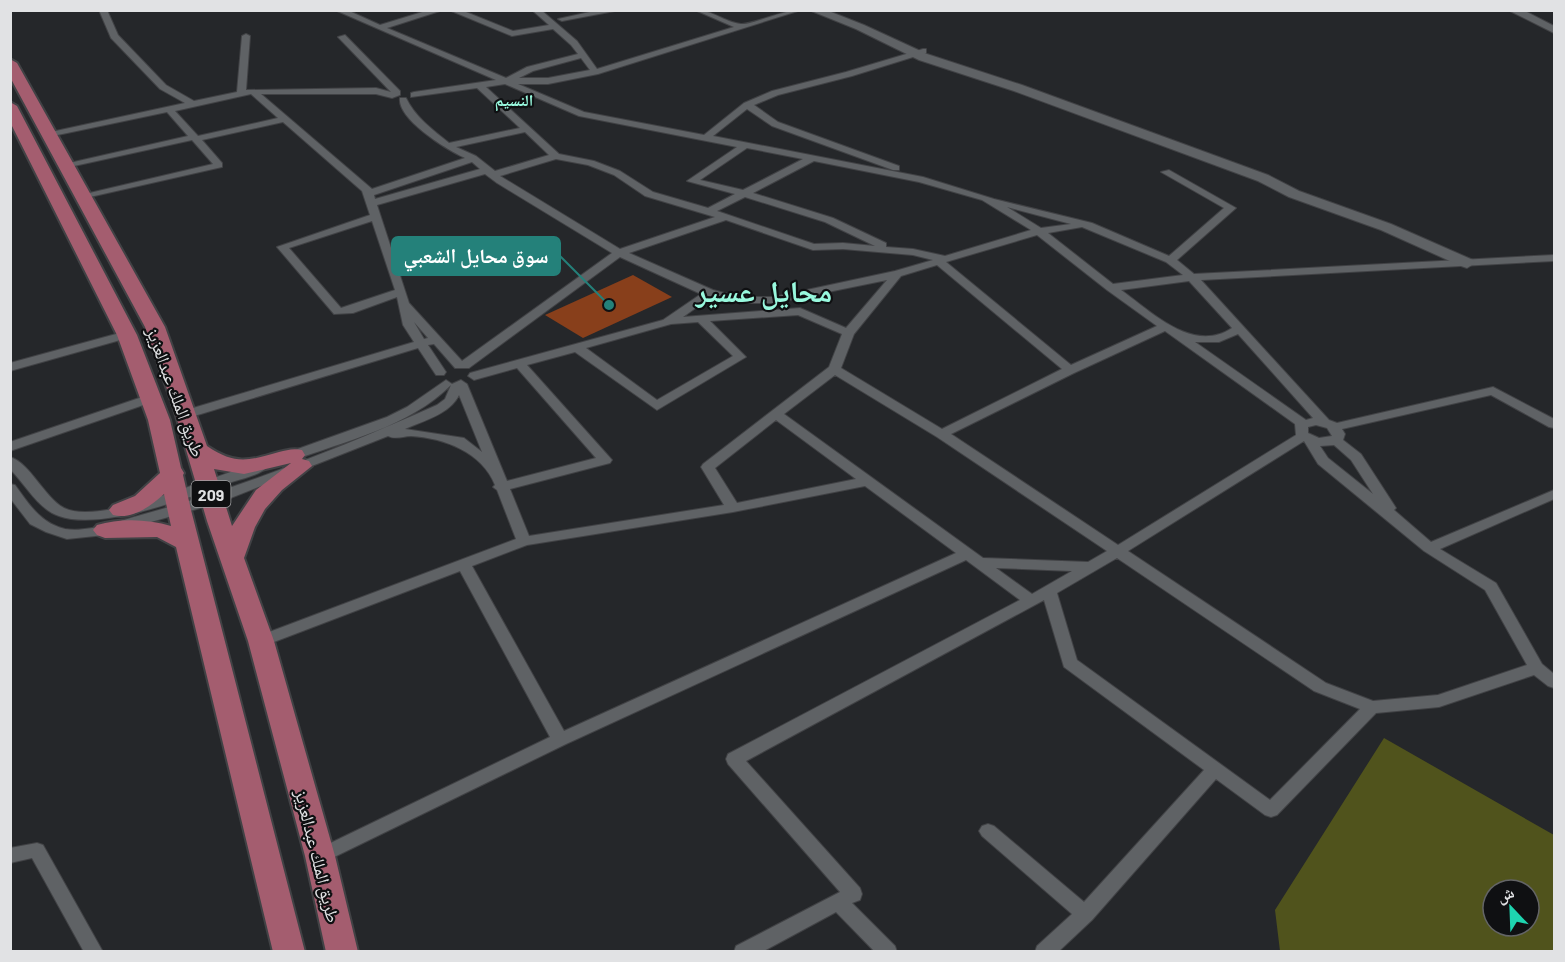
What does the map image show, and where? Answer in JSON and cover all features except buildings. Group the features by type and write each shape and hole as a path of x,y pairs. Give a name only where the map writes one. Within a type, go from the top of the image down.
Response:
{"main road":[{"name":"طريق الملك عبدالعزيز","path":"10,63 155,327 187,414 261,642 320,856 342,951"},
{"name":"طريق الملك عبدالعزيز","path":"10,106 127,335 159,420 289,951"},
{"path":"198,450 216,464 236,469 298,460"},
{"path":"232,558 249,512 298,460"},
{"path":"121,510 143,501 173,473"},
{"path":"105,530 151,527 170,533 188,544"}],"street":[{"path":"103,10 114,36 163,87 194,104"},
{"path":"339,10 582,114 920,179 1088,225 1170,260 1192,278 1356,457 1395,518"},
{"path":"381,27 439,10"},
{"path":"453,10 512,34 616,10"},
{"path":"536,10 559,23"},
{"path":"552,10 595,72"},
{"path":"699,10 741,27"},
{"path":"51,135 253,91 376,91 397,96 409,92 414,95 508,81 548,81 595,72 797,10"},
{"path":"814,10 920,52 1263,178 1294,194 1386,227 1467,263"},
{"path":"830,10 868,25 920,52"},
{"path":"1513,10 1554,30"},
{"path":"241,94 246,36"},
{"path":"342,37 422,125 447,146 473,158 490,172 619,253 709,293 740,300 774,300 897,274 1039,231 1088,225"},
{"path":"704,139 747,105 775,93 920,52"},
{"path":"508,81 530,69 582,56"},
{"path":"480,86 556,156"},
{"path":"253,91 366,190 401,292 409,325 451,381 494,468 524,541"},
{"path":"747,105 775,124 920,179"},
{"path":"85,197 219,165 170,110"},
{"path":"68,166 284,119"},
{"path":"447,146 526,129"},
{"path":"744,146 692,181 744,193 829,220 892,250"},
{"path":"370,199 556,156 591,163 617,173 649,194 710,211 813,247 843,246 913,252 941,260 1070,370"},
{"path":"370,199 473,158"},
{"path":"710,211 811,159"},
{"path":"1166,172 1231,208 1170,260"},
{"path":"986,198 1039,231 1111,288 1306,433 1323,443 1332,430"},
{"path":"376,216 282,247 338,312 349,311 401,292"},
{"path":"372,439 441,408 450,401 451,381 448,367 462,365 619,253 726,217"},
{"path":"1111,288 1192,278 1554,258"},
{"path":"733,508 708,467 834,369 848,333 897,274"},
{"path":"667,322 709,293"},
{"path":"405,305 462,365 473,369 474,376"},
{"path":"10,488 35,521 51,529 67,534 105,530 298,460 424,403 451,381 667,322 800,311 848,333"},
{"path":"576,347 657,406 740,357 700,319"},
{"path":"942,434 1070,370 1170,331 1206,340 1227,337 1239,328"},
{"path":"10,368 127,335"},
{"path":"187,414 437,339"},
{"path":"500,487 605,460 519,363"},
{"path":"834,369 942,434 1320,687 1372,707 1438,701 1536,668"},
{"path":"742,951 853,894 734,759 1091,567 1306,433 1312,421 1332,430 1492,391 1554,424"},
{"path":"10,447 151,398"},
{"path":"777,415 1031,601"},
{"path":"298,460 372,439 409,432 459,441 494,468"},
{"path":"1306,433 1323,461 1429,548 1491,587 1536,668 1554,682"},
{"path":"10,461 22,470 52,506 62,513 95,515 178,503"},
{"path":"261,642 524,541 733,508 867,481"},
{"path":"1429,548 1554,494"},
{"path":"320,856 560,740 973,559 1091,567"},
{"path":"463,564 560,740"},
{"path":"1049,591 1070,663 1271,810 1372,707"},
{"path":"1044,951 1085,914 1215,769"},
{"path":"988,831 1085,914"},
{"path":"10,856 37,850 94,951"},
{"path":"838,902 888,951"}],"green space":[{"path":"1384,738 1554,835 1554,951 1280,951 1275,910"}],"place":[{"name":"سوق محايل الشعبي","path":"609,305"}],"district":[{"name":"النسيم","path":"514,99"},
{"name":"محايل عسير","path":"764,290"}]}
